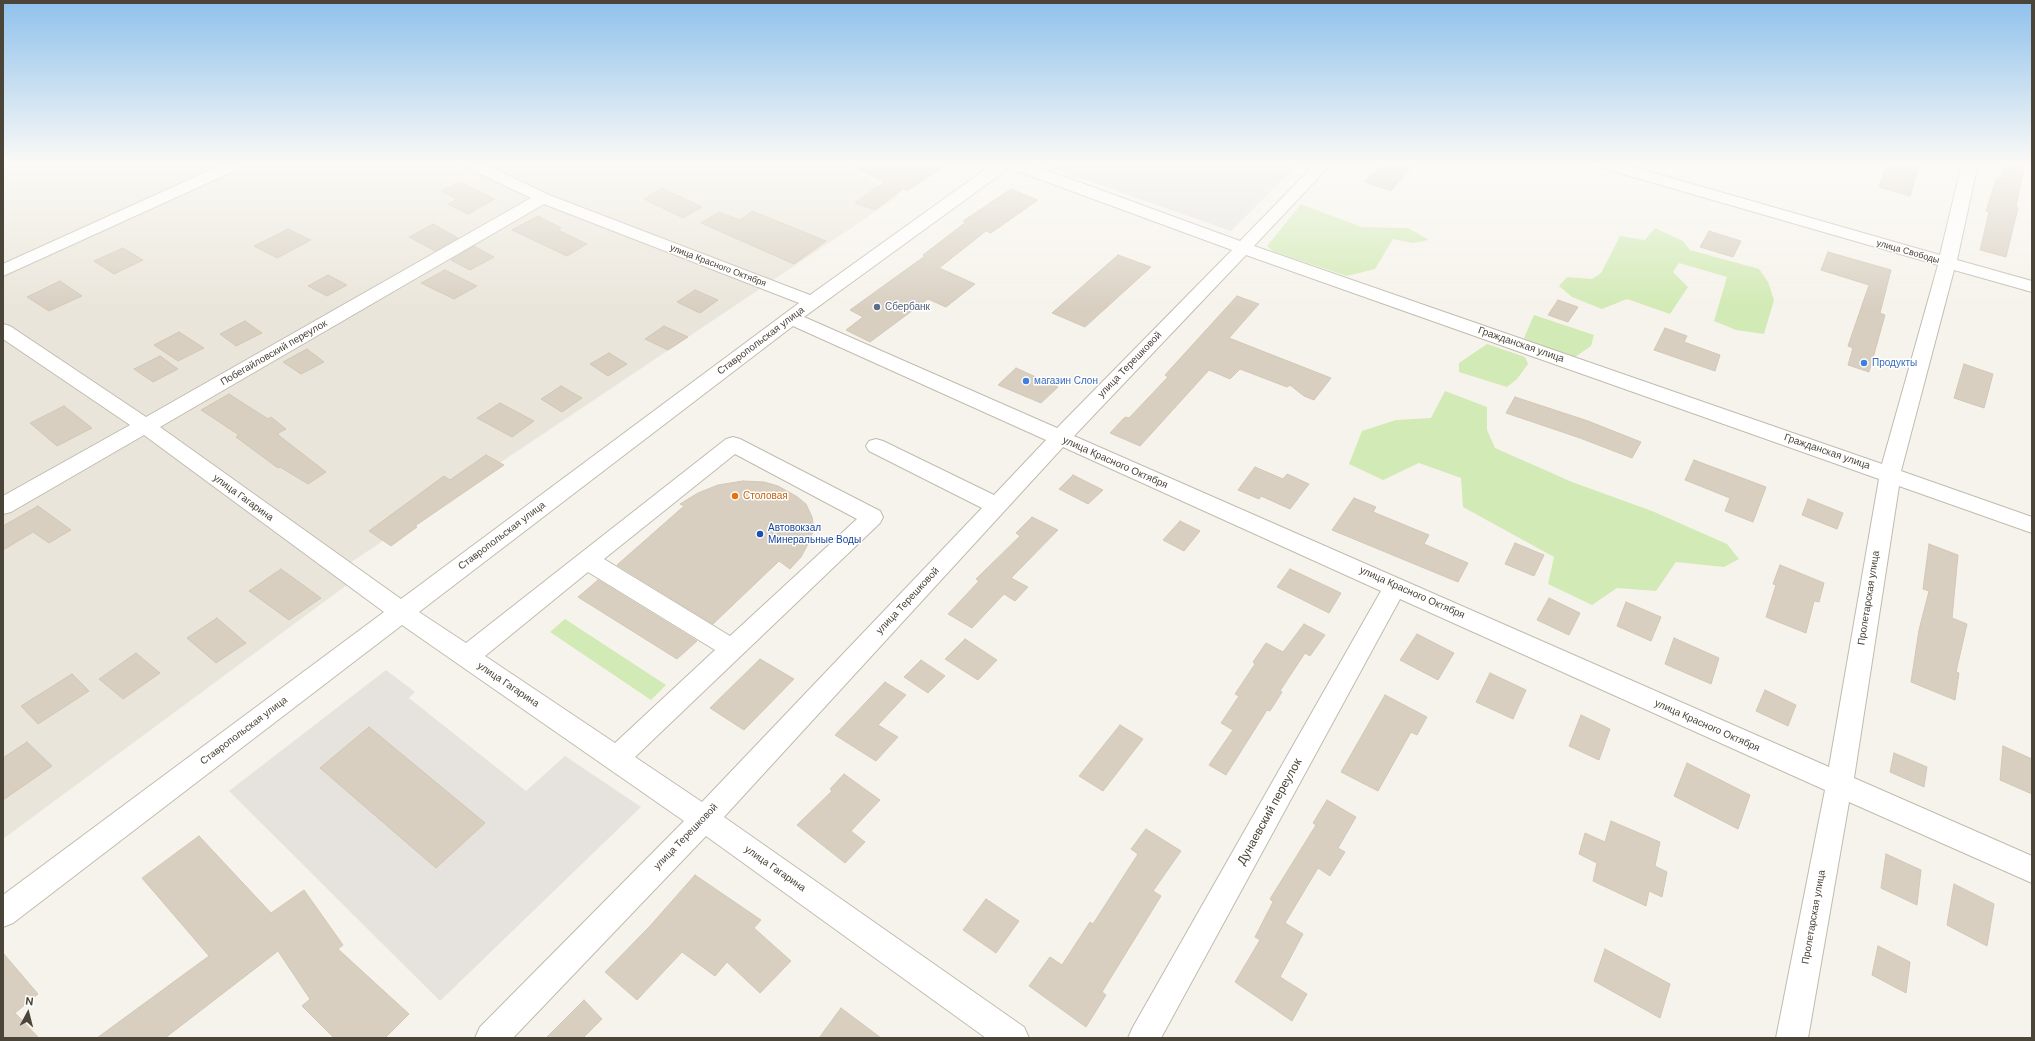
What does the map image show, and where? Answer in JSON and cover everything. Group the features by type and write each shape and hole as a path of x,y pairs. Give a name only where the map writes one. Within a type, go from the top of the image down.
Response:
{"street":[{"path":"3,271 133,212"},
{"name":"Побегайловский переулок","path":"3,506 519,212"},
{"name":"улица Красного Октября","path":"578,212 812,302"},
{"name":"Ставропольская улица","path":"3,913 812,302 937,212"},
{"name":"Гражданская улица","path":"1143,212 1242,248 2032,525"},
{"name":"улица Терешковой","path":"491,1038 704,819 1060,438 1278,212"},
{"name":"улица Свободы","path":"1767,212 2032,287"},
{"name":"Пролетарская улица","path":"1792,1038 1839,785 1890,474 1947,264 1959,212"},
{"name":"улица Красного Октября","path":"791,318 2032,870"},
{"name":"улица Гагарина","path":"3,330 145,426 401,612 704,819 1013,1038"},
{"path":"466,657 733,444 872,517 616,759"},
{"path":"876,446 997,506"},
{"path":"587,560 732,649"},
{"name":"Дунаевский переулок","path":"1144,1038 1396,586"}],"shaded area":[{"path":"3,212 876,212 341,569 355,579 3,839"},
{"path":"1175,212 1250,212 1231,231"},
{"path":"386,670 415,692 409,698 526,791 565,756 641,807 440,1001 229,791"}],"green space":[{"path":"1295,212 1321,212 1361,227 1408,228 1429,240 1413,243 1393,239 1375,269 1347,276 1274,252 1267,246"},
{"path":"1655,228 1683,241 1690,250 1759,269 1768,282 1774,300 1764,334 1736,330 1714,321 1727,277 1679,263 1673,272 1688,287 1670,314 1627,299 1602,309 1572,297 1559,286 1567,277 1592,279 1601,273 1620,236 1645,240"},
{"path":"1534,315 1594,335 1591,346 1575,357 1552,351 1524,338"},
{"path":"1487,344 1525,357 1528,364 1517,379 1507,387 1459,372 1459,363"},
{"path":"1445,391 1487,407 1487,430 1495,448 1572,482 1652,511 1727,544 1739,559 1724,567 1676,562 1656,591 1617,588 1592,605 1548,584 1554,557 1463,507 1461,478 1419,463 1383,480 1349,464 1362,431 1396,420 1431,418"},
{"path":"565,619 666,685 651,700 550,632"}],"building":[{"path":"463,212 472,212 468,214"},
{"path":"670,212 694,212 683,218"},
{"path":"719,212 740,220 753,212 826,241 794,264 701,223"},
{"path":"977,212 1022,212 991,233 986,231 939,268 975,284 946,307 928,299 870,342 846,330 863,317 850,310 925,256 923,255 966,222 963,221"},
{"path":"1988,212 2017,212 2006,257 1980,250 1989,212"},
{"path":"538,216 561,228 558,230 587,244 567,256 512,230"},
{"path":"433,224 458,238 435,251 409,237"},
{"path":"288,229 311,240 277,258 254,246"},
{"path":"1709,231 1741,241 1733,257 1700,247"},
{"path":"474,246 494,257 470,270 451,260"},
{"path":"123,248 143,260 114,274 94,261"},
{"path":"1828,252 1891,270 1880,313 1885,315 1869,372 1848,365 1853,348 1848,346 1869,285 1821,270"},
{"path":"1118,255 1151,267 1085,327 1052,313"},
{"path":"445,270 477,286 454,299 421,283"},
{"path":"328,275 347,285 327,296 308,286"},
{"path":"60,281 82,296 49,311 27,297"},
{"path":"695,290 718,300 700,313 677,302"},
{"path":"1237,296 1259,304 1229,338 1331,378 1314,400 1304,396 1290,385 1287,387 1240,369 1230,379 1209,370 1140,446 1110,433 1125,417 1129,418 1168,377 1165,375"},
{"path":"1558,300 1578,307 1568,322 1548,315"},
{"path":"245,321 262,333 236,346 220,334"},
{"path":"664,326 688,337 668,350 645,339"},
{"path":"1665,328 1687,336 1684,342 1720,355 1715,371 1654,350"},
{"path":"179,332 204,348 178,361 154,345"},
{"path":"307,349 324,362 301,374 283,362"},
{"path":"609,353 627,364 608,376 590,364"},
{"path":"160,356 178,369 153,382 134,369"},
{"path":"1964,364 1993,374 1984,408 1954,398"},
{"path":"1016,368 1058,387 1041,403 998,385"},
{"path":"561,386 582,398 562,412 541,399"},
{"path":"229,394 268,419 271,417 286,429 277,434 326,472 308,484 280,467 278,468 236,437 239,435 201,410"},
{"path":"1515,397 1588,421 1641,442 1632,458 1580,438 1506,413"},
{"path":"500,403 534,421 512,437 477,418"},
{"path":"64,406 92,428 57,446 30,423"},
{"path":"486,455 504,465 415,526 417,527 391,546 369,531 444,476 450,480"},
{"path":"1694,460 1766,487 1753,522 1725,511 1730,498 1685,480"},
{"path":"1255,467 1283,479 1287,474 1309,484 1290,509 1261,496 1259,499 1238,490"},
{"path":"1073,475 1103,490 1088,504 1059,489"},
{"path":"743,481 764,482 778,486 796,496 806,504 812,517 814,529 801,557 790,569 779,561 713,624 617,565 684,506 680,504 698,493 718,485"},
{"path":"1354,498 1376,507 1373,512 1429,535 1424,544 1468,563 1458,582 1332,530"},
{"path":"1808,499 1843,513 1837,529 1802,515"},
{"path":"38,506 71,530 49,543 33,532 3,550 3,526"},
{"path":"1032,517 1058,530 1011,578 1028,587 1015,601 1004,594 972,628 948,614 979,581 976,579 1020,536 1016,533"},
{"path":"1180,521 1200,531 1184,551 1163,540"},
{"path":"1515,543 1544,555 1534,576 1505,564"},
{"path":"1929,544 1958,555 1952,618 1967,624 1956,672 1959,673 1955,700 1911,682 1919,630 1929,591 1923,589"},
{"path":"1780,565 1824,583 1819,602 1814,601 1806,633 1766,617 1776,585 1773,584"},
{"path":"281,569 321,598 289,620 249,591"},
{"path":"1290,569 1341,593 1329,613 1277,587"},
{"path":"598,580 697,641 677,659 578,597"},
{"path":"1549,598 1580,613 1569,635 1537,620"},
{"path":"1626,602 1661,617 1651,641 1617,626"},
{"path":"217,618 246,643 216,663 187,638"},
{"path":"1304,624 1325,635 1310,656 1305,653 1280,691 1282,692 1270,711 1267,710 1226,775 1209,765 1233,730 1221,723 1239,696 1235,694 1255,664 1253,662 1266,643 1283,652"},
{"path":"1417,634 1454,653 1438,680 1400,660"},
{"path":"1674,638 1719,658 1711,684 1665,664"},
{"path":"965,639 997,660 978,680 945,659"},
{"path":"136,653 160,673 123,699 99,679"},
{"path":"760,659 794,679 744,730 710,708"},
{"path":"921,660 945,676 928,693 904,677"},
{"path":"1490,673 1526,690 1513,719 1476,702"},
{"path":"72,674 89,691 38,724 21,706"},
{"path":"885,682 906,695 878,725 898,737 876,761 835,735"},
{"path":"1765,690 1796,705 1788,726 1756,711"},
{"path":"1385,695 1427,717 1417,735 1411,732 1378,791 1341,772"},
{"path":"1581,715 1610,729 1599,760 1569,746"},
{"path":"1120,725 1143,739 1103,791 1079,776"},
{"path":"369,727 485,823 436,868 320,768"},
{"path":"27,742 52,766 3,800 3,758"},
{"path":"2003,746 2032,759 2032,794 2000,780"},
{"path":"1894,753 1927,767 1924,787 1890,772"},
{"path":"1687,763 1750,795 1738,829 1674,796"},
{"path":"844,774 880,800 851,831 865,842 845,863 797,825 832,791 830,789"},
{"path":"1327,800 1356,817 1338,848 1345,852 1330,876 1318,868 1285,923 1303,934 1280,977 1307,994 1292,1021 1235,982 1260,940 1255,937 1273,902 1270,899 1316,825 1313,823"},
{"path":"1611,821 1660,842 1655,866 1667,872 1662,897 1649,891 1646,906 1593,881 1597,863 1579,854 1585,833 1605,842"},
{"path":"1146,829 1181,851 1153,891 1161,896 1102,992 1106,995 1086,1027 1029,986 1050,957 1062,965 1090,922 1093,924 1138,854 1131,849"},
{"path":"199,836 271,913 304,890 343,945 338,949 409,1014 385,1038 334,1038 302,1006 310,999 278,951 165,1038 97,1038 209,956 142,878"},
{"path":"1886,854 1921,870 1917,905 1881,888"},
{"path":"695,875 761,920 754,928 791,961 760,993 727,962 715,976 682,952 637,1000 605,972 650,926"},
{"path":"1954,884 1994,904 1987,946 1947,925"},
{"path":"986,899 1019,921 996,953 963,930"},
{"path":"1878,946 1910,962 1906,993 1872,975"},
{"path":"1605,949 1670,984 1660,1018 1594,981"},
{"path":"3,953 38,994 15,1013 39,1038 3,1038"},
{"path":"584,1000 602,1019 583,1038 546,1038"},
{"path":"841,1008 881,1038 819,1038"}],"place":[{"name":"Сбербанк","path":"877,307"},
{"name":"Продукты","path":"1864,363"},
{"name":"магазин Слон","path":"1026,381"},
{"name":"Столовая","path":"735,496"},
{"name":"Автовокзал Минеральные Воды","path":"760,534"}]}
